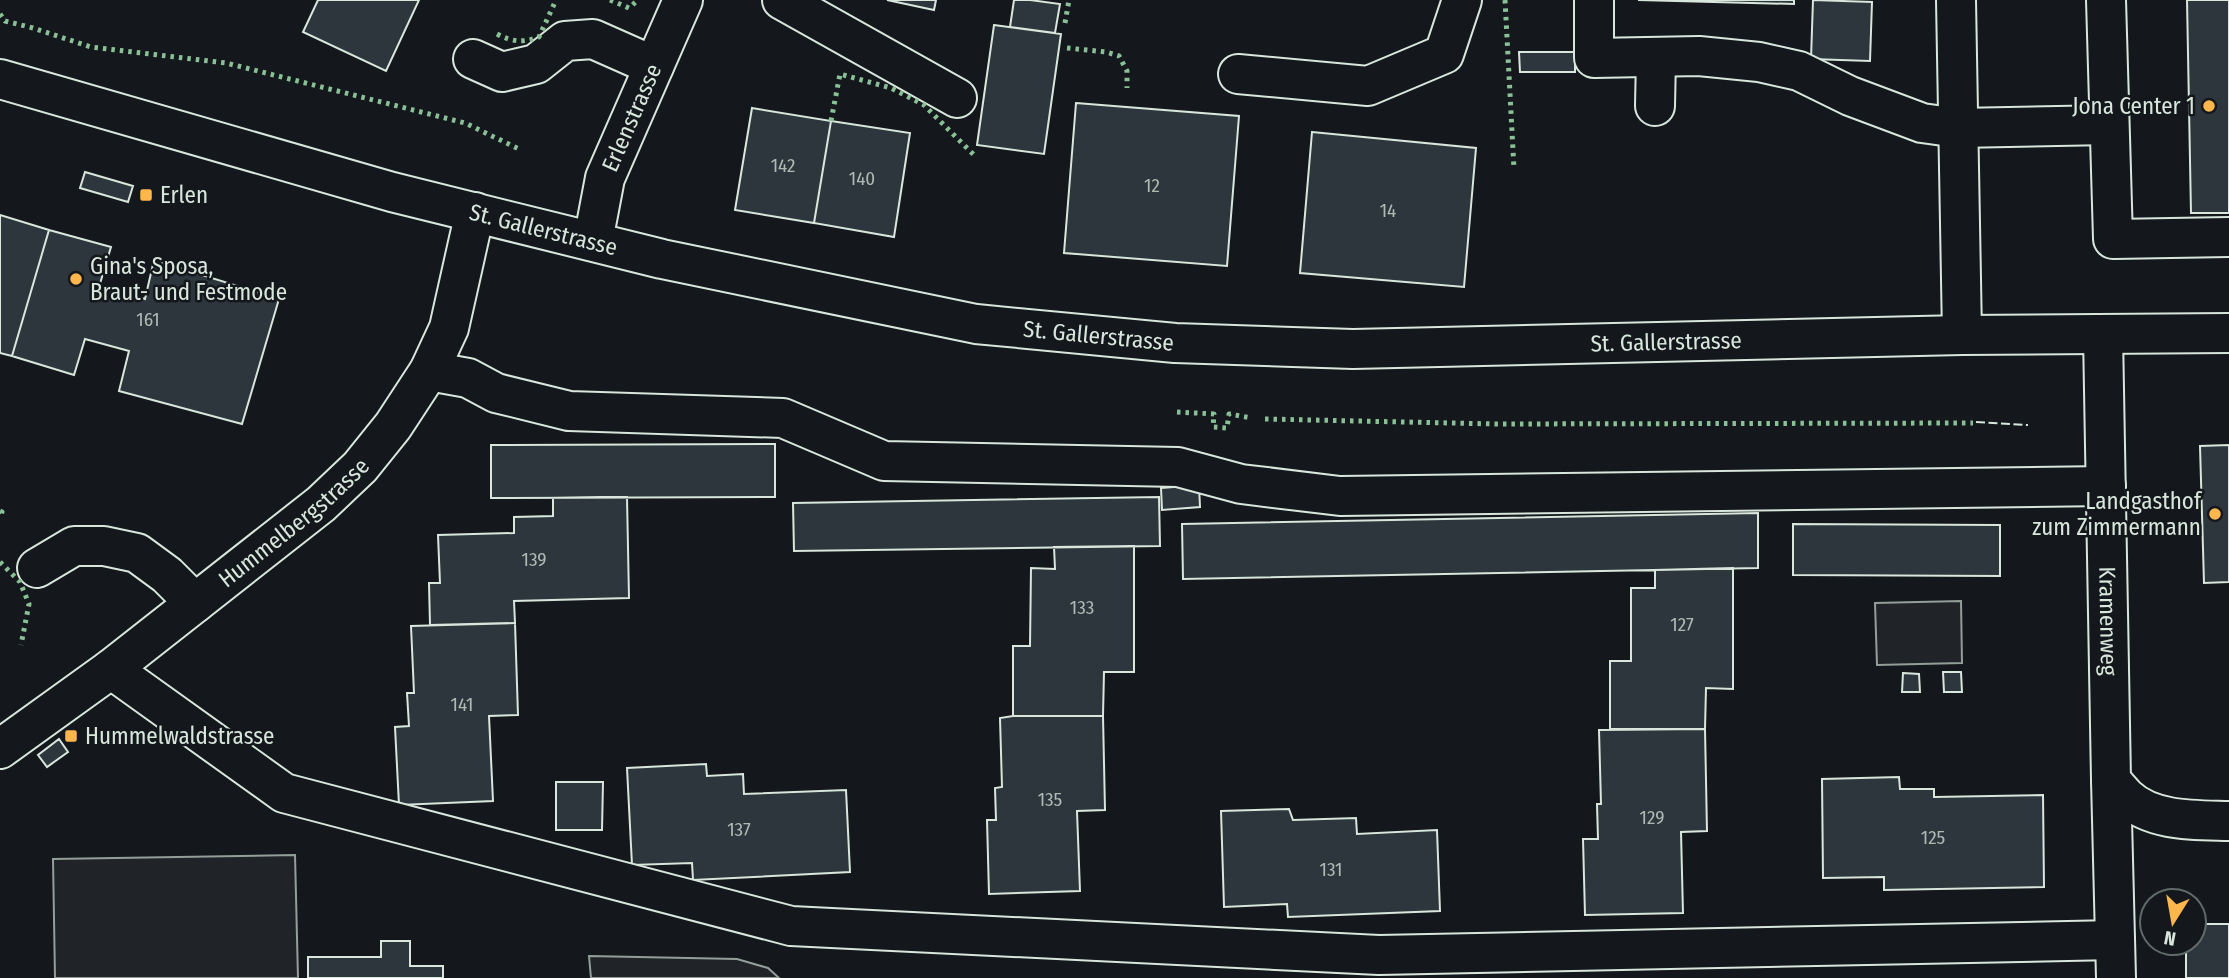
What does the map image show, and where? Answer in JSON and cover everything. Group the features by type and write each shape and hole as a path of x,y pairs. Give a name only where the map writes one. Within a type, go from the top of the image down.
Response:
{"street":[{"name":"Erlenstrasse","path":"593,241 605,178 682,0"},
{"path":"782,0 957,98"},
{"path":"1238,74 1368,86 1444,54 1462,0"},
{"path":"1594,0 1594,58 1699,56 1759,62 1799,71 1850,96 1922,123 1958,128 2109,125"},
{"path":"1956,0 1962,335"},
{"path":"2106,0 2113,239 2218,237"},
{"path":"472,59 502,72 536,64 565,41 593,39 654,66"},
{"path":"1655,106 1656,57"},
{"name":"St. Gallerstrasse","path":"0,79 365,185 662,259 976,324 1175,343 1353,349 1962,335 2229,332"},
{"name":"Hummelbergstrasse","path":"0,749 111,669 321,504 360,467 393,426 429,371 449,328 475,212"},
{"name":"Kramenweg","path":"2103,334 2116,978"},
{"path":"429,371 468,378 496,393 569,411 783,418 884,460 1178,467 1241,484 1340,496 2106,486"},
{"path":"37,568 74,546 104,546 137,553 167,575 195,603"},
{"path":"111,669 284,793 790,926 1380,956 2115,940"},
{"path":"2111,780 2127,799 2152,813 2191,820 2229,821"}],"shaded area":[{"path":"1961,601 1962,663 1877,665 1875,603"},
{"path":"295,855 298,978 55,978 53,859"},
{"path":"589,956 737,959 768,968 779,978 591,978"}],"building":[{"path":"318,0 419,0 386,71 303,32"},
{"path":"887,0 936,0 934,10"},
{"path":"1014,0 1060,4 1055,33 1010,27"},
{"path":"1638,0 1794,0 1794,4"},
{"path":"1813,0 1872,2 1870,61 1811,59"},
{"name":"Jona Center 1","path":"2187,0 2229,0 2229,213 2191,213"},
{"path":"994,25 1061,34 1044,154 977,145"},
{"path":"1519,52 1575,52 1575,72 1520,72"},
{"path":"1076,103 1239,116 1227,266 1064,253"},
{"path":"752,108 831,121 814,223 735,210"},
{"path":"831,121 910,133 894,237 814,223"},
{"path":"1312,132 1476,148 1464,287 1300,273"},
{"path":"85,172 133,186 128,202 80,188"},
{"path":"0,215 49,230 12,356 0,353"},
{"path":"49,230 111,247 99,287 145,299 154,260 279,299 242,424 119,391 129,351 85,339 74,375 12,356"},
{"path":"775,444 775,497 491,498 491,445"},
{"name":"Landgasthof zum Zimmermann","path":"2229,445 2229,582 2204,583 2200,446"},
{"path":"1199,485 1200,507 1162,510 1161,488"},
{"path":"627,497 629,598 514,601 515,623 430,625 429,583 440,583 438,535 514,533 514,517 553,516 553,498"},
{"path":"1159,497 1160,546 794,551 793,503"},
{"path":"1758,513 1758,568 1183,579 1182,524"},
{"path":"1793,524 2000,525 2000,576 1793,575"},
{"path":"1134,546 1134,672 1104,672 1103,716 1013,716 1013,646 1030,646 1031,568 1055,569 1054,547"},
{"path":"1733,568 1733,689 1706,688 1705,729 1610,729 1610,661 1631,661 1631,588 1655,588 1655,570"},
{"path":"515,623 518,715 489,716 493,801 399,805 395,727 409,726 407,693 414,693 411,626"},
{"path":"1943,672 1961,672 1962,692 1944,692"},
{"path":"1903,673 1919,674 1920,692 1902,692"},
{"path":"1103,716 1105,810 1077,811 1080,891 989,894 987,820 996,820 995,788 1002,787 1000,718"},
{"path":"1705,729 1707,831 1681,832 1683,913 1585,915 1583,839 1598,839 1597,804 1601,804 1599,730"},
{"path":"59,739 68,752 47,767 38,755"},
{"path":"706,764 707,776 743,774 744,794 846,790 850,872 693,880 692,863 632,865 627,768"},
{"path":"1899,777 1900,789 1934,789 1934,797 2043,795 2044,887 1884,890 1884,877 1823,878 1822,779"},
{"path":"556,782 603,782 602,830 556,830"},
{"path":"1289,809 1293,820 1356,818 1357,834 1437,830 1440,911 1288,917 1287,904 1224,907 1221,811"},
{"path":"2208,924 2229,924 2229,978 2186,978 2186,957 2208,957"},
{"path":"381,941 410,941 410,966 443,966 443,978 308,978 308,957 381,957"}],"hedge":[{"path":"497,34 518,41 539,37 556,0"},
{"path":"610,0 629,8 638,0"},
{"path":"1065,23 1069,0"},
{"path":"1505,0 1514,169"},
{"path":"0,14 5,21 91,47 226,63 465,123 519,149"},
{"path":"1067,48 1119,56 1127,71 1127,88"},
{"path":"831,121 840,74 891,88 924,105 975,156"},
{"path":"1177,412 1214,414 1213,427 1227,428 1229,414 1252,418"},
{"path":"1265,419 1497,424 1973,423"},
{"path":"0,511 0,518"},
{"path":"0,562 20,582 29,604 21,645"}],"fence":[{"path":"1976,422 2028,425"}],"place":[{"name":"Jona Center 1","path":"2209,106"},
{"name":"Erlen","path":"146,195"},
{"name":"Gina's Sposa, Braut- und Festmode","path":"76,279"},
{"name":"Landgasthof zum Zimmermann","path":"2215,514"},
{"name":"Hummelwaldstrasse","path":"71,736"}]}
